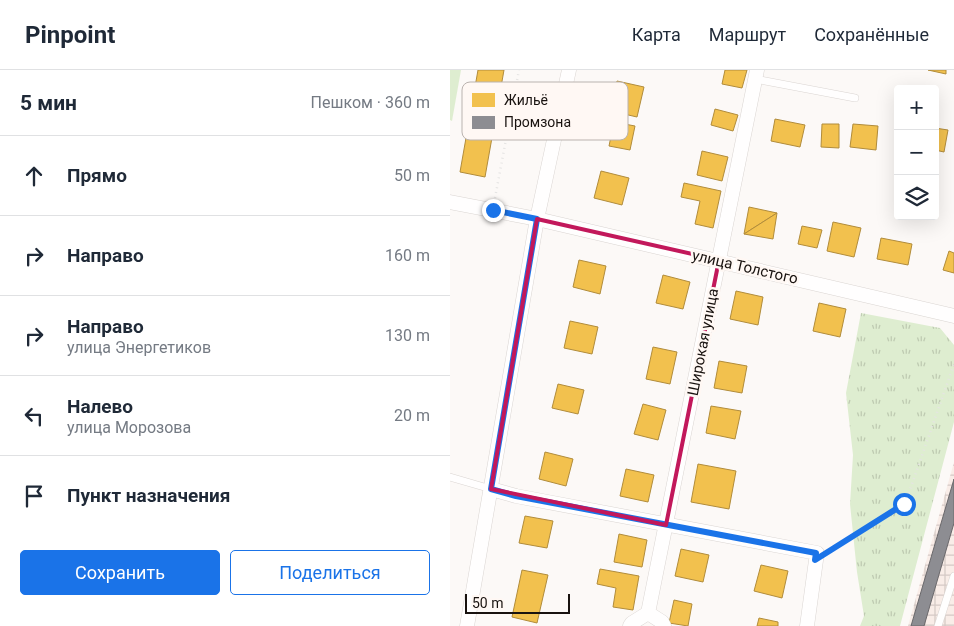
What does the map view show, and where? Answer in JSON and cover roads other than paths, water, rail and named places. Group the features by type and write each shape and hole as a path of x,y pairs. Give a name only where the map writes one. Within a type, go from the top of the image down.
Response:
{"street":[{"name":"Широкая улица","path":"648,613 756,75"},
{"path":"467,626 537,219 554,140"},
{"name":"улица Толстого","path":"450,202 537,219 719,260 954,316"},
{"path":"491,489 516,496 816,557 807,626"},
{"path":"630,626 648,613 662,622 664,626"}],"lane":[{"path":"756,75 855,98"},
{"path":"450,477 491,489"},
{"path":"938,626 954,576"}]}
